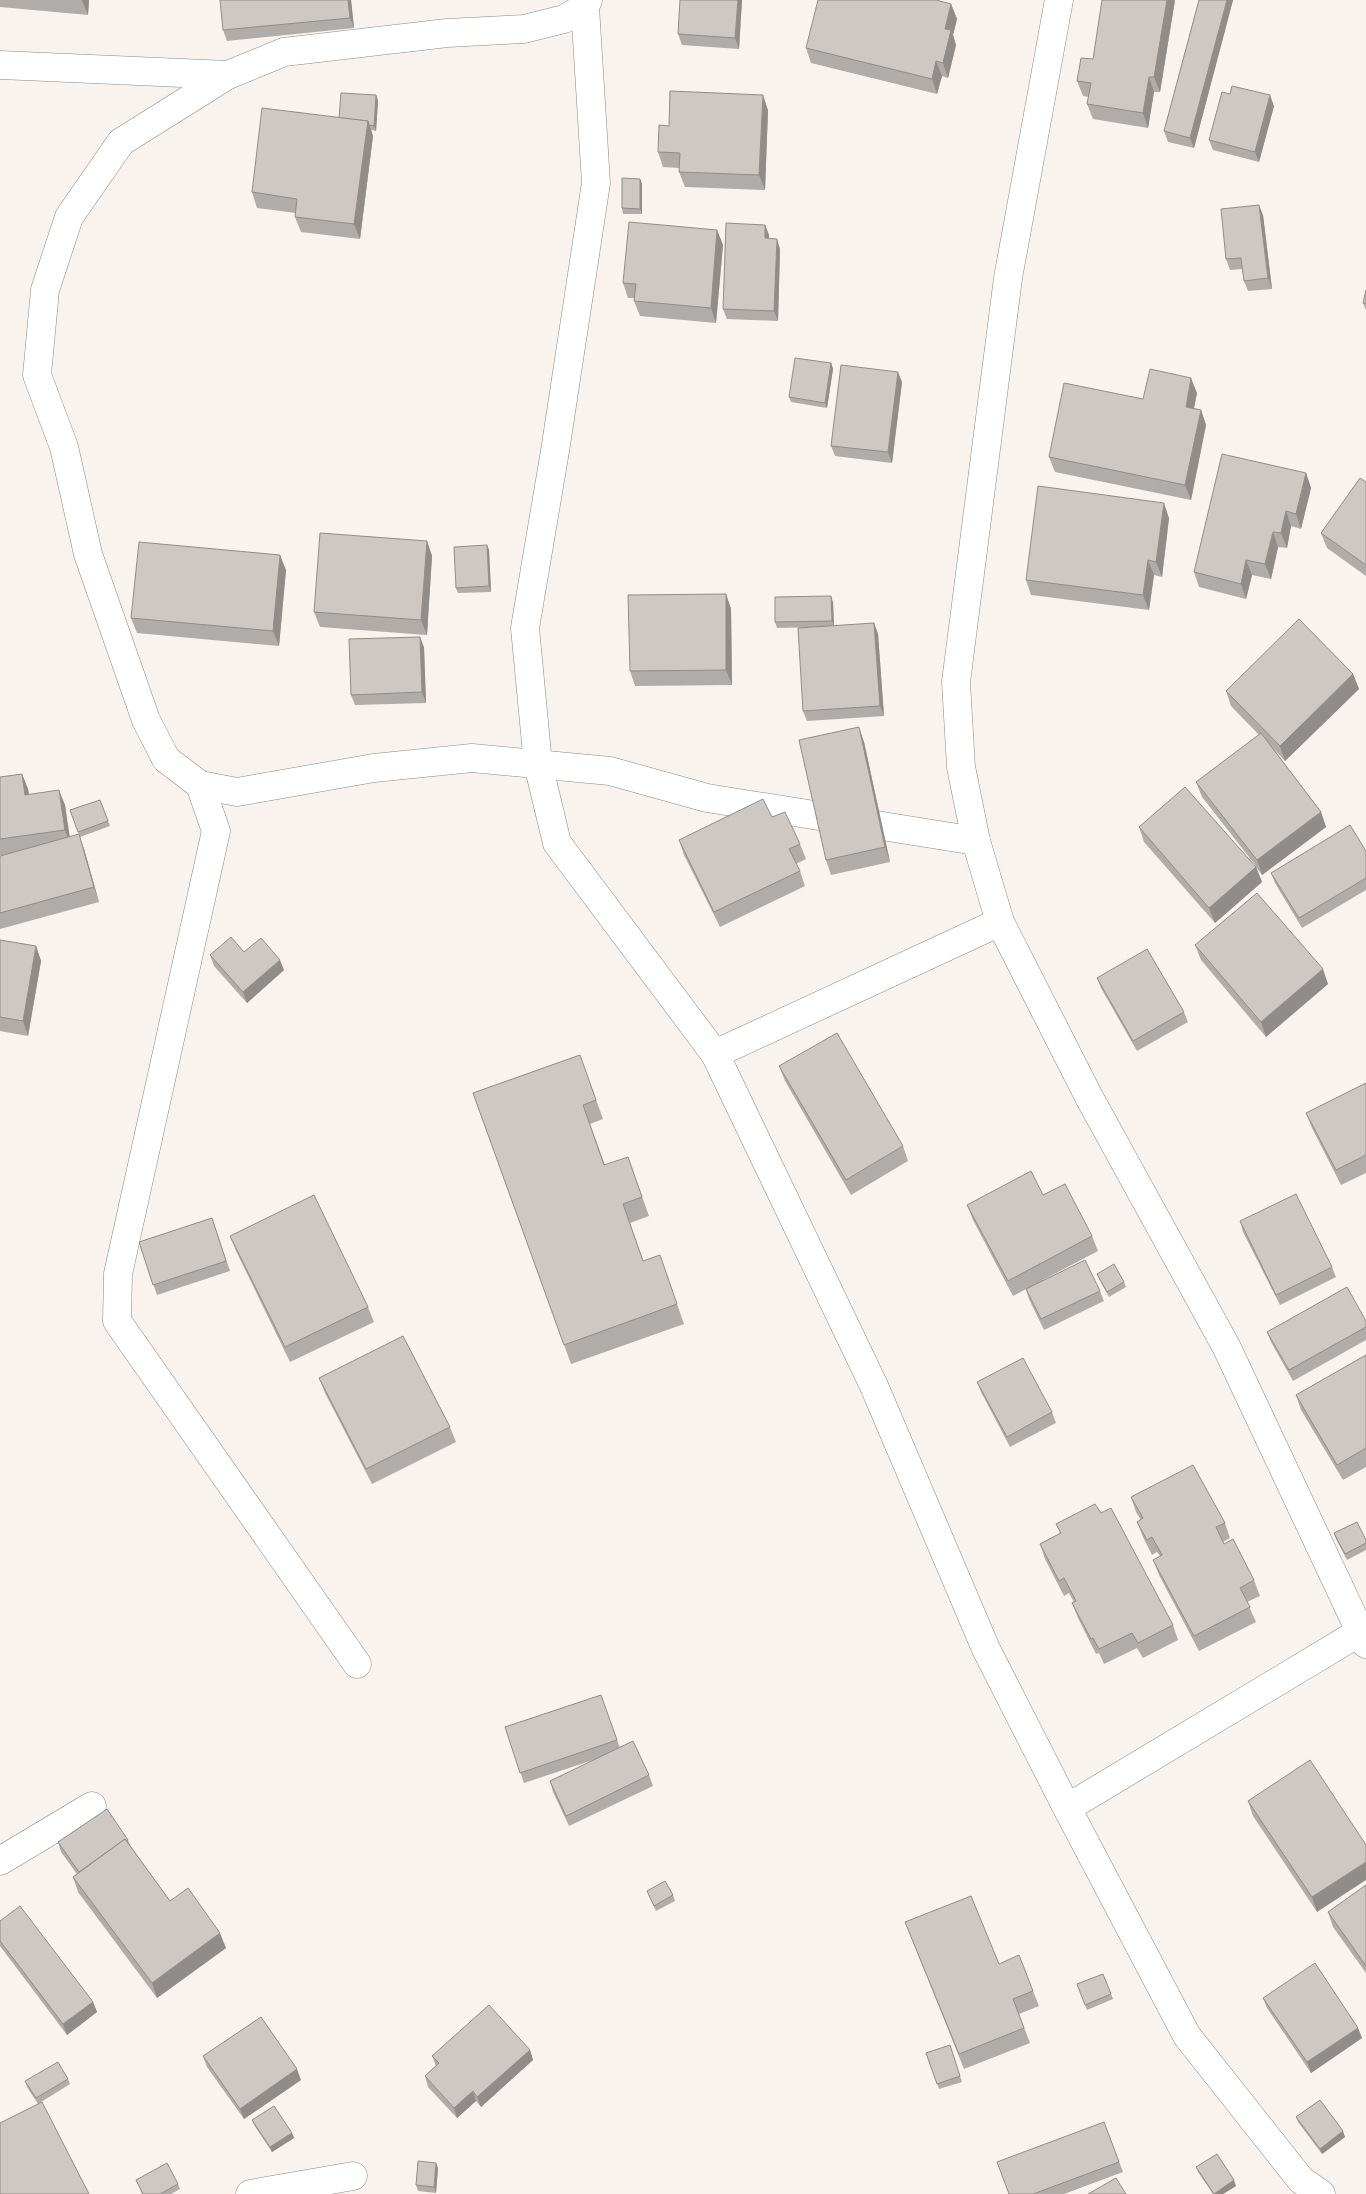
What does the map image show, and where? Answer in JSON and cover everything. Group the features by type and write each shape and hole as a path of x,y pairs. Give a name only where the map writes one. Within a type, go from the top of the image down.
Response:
{"street":[{"path":"1059,0 1008,278 956,682 961,767 976,841 1000,922 1088,1097 1226,1348 1363,1638 1067,1808"},
{"path":"587,4 564,19 524,29 447,33 284,52 228,75 121,142 70,217 45,290 37,375 64,447 88,554 146,720 166,759 200,785 237,792 374,768 462,759 538,764 610,771 707,798 976,841"},
{"path":"587,4 596,183 555,451 525,628 538,764 557,843 715,1054 874,1386 986,1650 1067,1808 1187,2036 1306,2189"},
{"path":"0,65 228,75"},
{"path":"200,785 216,831 118,1274 117,1321 357,1664"},
{"path":"715,1054 1000,922"},
{"path":"0,1860 92,1806"},
{"path":"250,2194 353,2176"}],"building":[{"path":"220,0 348,0 350,18 223,30"},
{"path":"680,0 738,0 735,38 678,34"},
{"path":"818,0 936,0 951,4 945,29 951,30 943,63 936,61 932,79 806,48"},
{"path":"1102,0 1167,0 1154,77 1149,77 1143,113 1087,104 1091,83 1077,81 1081,58 1093,59"},
{"path":"1199,0 1227,0 1190,138 1164,131"},
{"path":"1232,86 1270,95 1255,152 1209,140 1222,92 1230,94"},
{"path":"670,91 763,95 759,175 679,172 680,153 658,152 659,125 669,126"},
{"path":"341,93 376,95 374,126 369,125 368,121 339,118"},
{"path":"262,108 368,121 354,224 295,217 297,199 252,192"},
{"path":"622,178 640,179 640,209 622,208"},
{"path":"1259,205 1268,278 1244,281 1241,258 1226,259 1221,209"},
{"path":"629,222 717,230 711,308 634,301 636,284 623,283"},
{"path":"726,223 765,225 765,238 777,239 774,311 723,309"},
{"path":"1366,290 1366,304 1363,303"},
{"path":"795,358 831,363 825,403 789,397"},
{"path":"841,365 898,372 888,452 831,446"},
{"path":"1150,369 1191,378 1186,407 1201,410 1185,485 1049,457 1064,383 1143,399"},
{"path":"1222,454 1306,473 1296,514 1286,511 1281,533 1273,532 1265,564 1246,560 1241,584 1194,572"},
{"path":"1360,478 1366,482 1366,565 1321,533"},
{"path":"1038,486 1164,503 1156,562 1148,560 1143,595 1026,580"},
{"path":"320,533 427,541 421,620 314,612"},
{"path":"139,542 280,555 273,631 131,618"},
{"path":"487,545 489,586 456,588 454,547"},
{"path":"726,594 726,670 630,671 628,595"},
{"path":"831,596 832,621 775,622 775,597"},
{"path":"1299,619 1353,674 1280,746 1226,691"},
{"path":"874,623 880,706 803,711 798,628"},
{"path":"420,637 422,692 351,695 349,639"},
{"path":"859,727 885,847 826,860 799,740"},
{"path":"1261,733 1321,812 1257,860 1196,782"},
{"path":"22,774 25,795 59,790 65,830 0,839 0,777"},
{"path":"1185,787 1256,867 1209,908 1139,827"},
{"path":"763,799 772,817 785,812 800,844 789,849 800,871 714,912 679,840"},
{"path":"100,800 108,821 78,832 70,810"},
{"path":"1350,825 1366,851 1366,878 1299,918 1271,873"},
{"path":"79,834 94,887 0,913 0,856"},
{"path":"1257,893 1323,969 1261,1022 1195,945"},
{"path":"231,937 244,952 261,938 280,960 243,992 210,955"},
{"path":"0,940 36,946 23,1021 0,1017"},
{"path":"1147,949 1184,1012 1133,1041 1097,978"},
{"path":"837,1033 903,1146 846,1180 779,1066"},
{"path":"580,1055 596,1100 583,1105 604,1165 628,1157 642,1197 623,1204 643,1261 660,1255 677,1304 564,1345 473,1093"},
{"path":"1366,1083 1366,1155 1336,1170 1306,1113"},
{"path":"1031,1171 1043,1195 1065,1184 1092,1236 1008,1281 967,1205"},
{"path":"1296,1194 1332,1267 1276,1295 1240,1221"},
{"path":"314,1195 368,1307 285,1347 230,1236"},
{"path":"212,1218 226,1261 153,1285 139,1242"},
{"path":"1085,1260 1100,1291 1041,1319 1026,1289"},
{"path":"1114,1264 1124,1282 1107,1292 1097,1274"},
{"path":"1347,1287 1366,1321 1366,1327 1289,1370 1267,1332"},
{"path":"403,1336 450,1427 366,1469 319,1378"},
{"path":"1366,1355 1366,1448 1337,1465 1296,1395"},
{"path":"1023,1358 1052,1412 1007,1437 977,1382"},
{"path":"1193,1465 1225,1523 1216,1527 1224,1544 1233,1539 1254,1580 1240,1588 1250,1607 1194,1636 1153,1560 1162,1555 1152,1537 1147,1540 1137,1522 1143,1518 1131,1497"},
{"path":"1095,1504 1101,1513 1111,1508 1173,1625 1138,1643 1132,1633 1099,1649 1093,1638 1091,1639 1072,1603 1076,1601 1064,1578 1059,1581 1040,1544 1061,1533 1056,1524"},
{"path":"1357,1522 1366,1543 1345,1554 1334,1533"},
{"path":"601,1695 617,1740 520,1773 505,1727"},
{"path":"633,1741 649,1775 566,1816 550,1781"},
{"path":"1310,1760 1366,1845 1366,1862 1312,1897 1248,1801"},
{"path":"107,1809 128,1840 126,1841 125,1839 79,1872 58,1842"},
{"path":"125,1839 170,1901 188,1888 220,1933 152,1983 73,1877"},
{"path":"665,1881 673,1895 654,1906 647,1891"},
{"path":"1366,1885 1366,1966 1328,1912"},
{"path":"971,1896 999,1964 1019,1955 1033,1991 1013,1999 1024,2028 959,2054 905,1922"},
{"path":"20,1906 93,2002 63,2024 0,1941 0,1921"},
{"path":"1315,1963 1358,2028 1307,2062 1263,1998"},
{"path":"1103,1974 1111,1994 1085,2005 1077,1984"},
{"path":"489,2005 530,2050 477,2097 473,2091 454,2108 425,2076 439,2063 432,2056"},
{"path":"261,2017 297,2069 240,2109 203,2056"},
{"path":"950,2045 960,2076 937,2084 926,2053"},
{"path":"58,2062 68,2079 36,2098 25,2081"},
{"path":"1320,2100 1343,2131 1320,2149 1296,2117"},
{"path":"42,2102 89,2194 0,2194 0,2123"},
{"path":"274,2106 292,2133 270,2147 252,2120"},
{"path":"1104,2122 1119,2162 1033,2194 1009,2194 997,2162"},
{"path":"1217,2154 1234,2180 1214,2194 1196,2167"},
{"path":"418,2161 436,2163 434,2187 416,2185"},
{"path":"167,2163 178,2184 160,2194 143,2194 136,2180"},
{"path":"1116,2178 1126,2194 1088,2194"}]}
